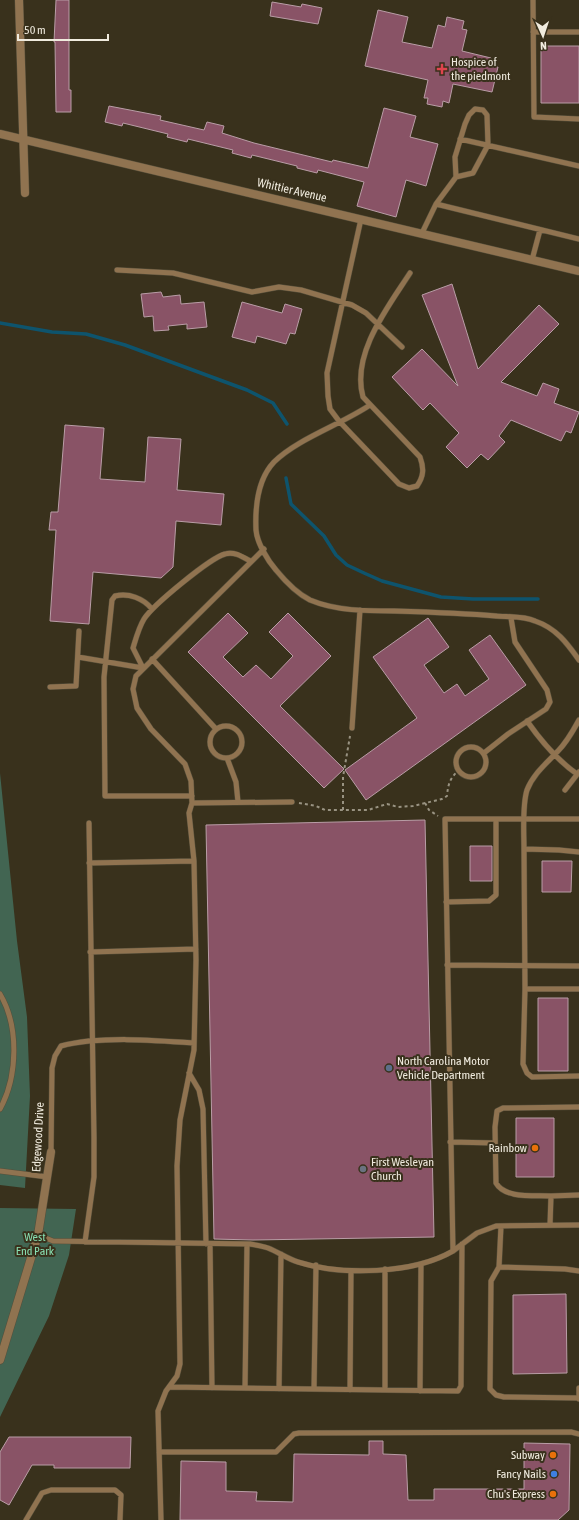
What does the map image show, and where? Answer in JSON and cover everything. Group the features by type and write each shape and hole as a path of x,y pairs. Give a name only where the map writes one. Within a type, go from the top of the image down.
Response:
{"street":[{"path":"19,0 25,193"},
{"name":"Whittier Avenue","path":"0,134 23,138 579,271"},
{"name":"Edgewood Drive","path":"0,1360 38,1236 51,1152"}],"lane":[{"path":"533,0 534,117 579,119"},
{"path":"533,32 579,32"},
{"path":"422,233 436,204 456,177 455,157 469,115 475,109 483,110 487,115 488,145 473,173 456,177"},
{"path":"460,139 579,166"},
{"path":"436,204 579,239"},
{"path":"361,219 341,303 327,373 330,409 339,421 399,484 409,488 417,486 422,480 424,469 420,457 363,398 359,386 361,372 369,343 378,323 410,273"},
{"path":"532,260 540,230"},
{"path":"117,270 173,273 252,292 279,288 300,290 352,305 362,310 378,323 402,347"},
{"path":"370,405 291,449 274,462 265,476 255,511 257,535 270,563 286,581 309,600 331,606 360,610 474,614 534,620 550,628 564,639 579,660"},
{"path":"161,1520 158,1411 176,1376 180,1364 177,1166 180,1120 194,1043 196,949 194,861 189,813 192,803 192,796 191,780 185,764 151,729 137,708 133,689 136,676 143,668 250,561 264,549"},
{"path":"143,668 133,648 144,619 157,603 213,560 226,553 238,554 250,561"},
{"path":"152,609 148,604 137,597 121,595 115,596 112,600 106,661 105,796 192,796"},
{"path":"352,728 360,610"},
{"path":"484,753 527,721 546,709 550,702 550,697 547,690 515,642 511,618"},
{"path":"50,687 76,686 79,631"},
{"path":"78,658 106,661 143,668"},
{"path":"152,659 216,729"},
{"path":"579,720 570,736 541,768 528,788 524,849 525,989 523,1064 527,1073 532,1077 579,1076"},
{"path":"527,721 542,742 565,766 578,773 565,790"},
{"path":"227,726 232,727 240,734 242,745 236,754 226,758 217,756 210,748 210,737 216,729 227,726"},
{"path":"475,747 484,753 486,757 486,767 480,774 471,777 466,776 459,770 456,760 465,748 475,747"},
{"path":"226,758 236,782 238,802"},
{"path":"192,803 292,802"},
{"path":"453,1251 444,820 579,819"},
{"path":"446,902 489,901 496,896 496,820"},
{"path":"85,1242 94,1177 89,823"},
{"path":"524,849 579,852"},
{"path":"89,863 194,861"},
{"path":"90,952 196,949"},
{"path":"447,965 525,967 579,966"},
{"path":"525,989 579,989"},
{"path":"0,994 8,1012 13,1038 13,1068 8,1091 0,1109"},
{"name":"Edgewood Drive","path":"51,1152 52,1068 55,1056 61,1046 76,1042 150,1040 194,1043"},
{"path":"189,1072 199,1090 203,1109 212,1388"},
{"path":"579,1107 503,1108 497,1111 495,1143 496,1183 500,1189 507,1193 551,1196 579,1195"},
{"path":"450,1142 495,1143"},
{"path":"0,1171 48,1178"},
{"path":"550,1225 551,1196"},
{"path":"38,1236 53,1241 247,1244 267,1248 298,1262 351,1270 384,1269 421,1264 439,1259 477,1234 501,1226 579,1225"},
{"path":"501,1226 499,1267 491,1281 490,1389 496,1395 504,1397 579,1399 579,1388"},
{"path":"245,1388 247,1244"},
{"path":"169,1387 458,1391 461,1386 462,1244"},
{"path":"279,1389 281,1254"},
{"path":"420,1391 421,1264"},
{"path":"314,1389 316,1265"},
{"path":"499,1267 565,1269 579,1271"},
{"path":"384,1269 385,1390"},
{"path":"350,1390 351,1270"},
{"path":"158,1452 276,1452 294,1434 299,1433 571,1432 579,1434"},
{"path":"26,1520 34,1504 42,1493 115,1490 121,1495 120,1520"}],"path":[{"path":"343,810 343,777 352,728"},
{"path":"292,802 316,806 326,810 368,810 379,805 387,804 398,807 425,803 442,799 447,796 448,785 452,776 459,770"},
{"path":"425,803 429,810 444,820"}],"green space":[{"path":"0,773 17,941 27,1017 30,1096 25,1188 0,1185"},
{"name":"West End Park","path":"0,1208 76,1209 69,1255 49,1316 0,1417"}],"building":[{"path":"56,0 69,0 69,90 71,90 71,112 56,112 54,42"},
{"path":"272,2 301,7 302,4 322,8 318,24 270,16"},
{"path":"378,10 408,17 402,42 432,48 438,25 445,27 447,17 464,21 462,29 467,30 462,51 491,58 490,66 498,67 492,92 453,84 449,103 443,101 442,107 427,104 428,98 424,98 428,80 365,66"},
{"path":"541,46 579,46 579,103 541,103"},
{"path":"109,106 161,116 160,120 204,130 207,122 224,126 222,133 254,143 332,162 333,160 368,168 384,108 416,116 410,137 438,144 426,186 406,180 396,217 357,206 364,182 318,170 317,173 297,168 297,166 252,155 251,158 232,153 233,150 188,139 187,142 167,137 168,134 123,123 122,126 105,122"},
{"path":"452,284 478,369 539,305 559,324 501,382 537,396 543,383 559,389 554,403 579,412 571,433 566,431 561,441 511,420 499,436 505,442 488,460 481,454 467,468 446,447 459,433 430,403 423,410 392,377 422,349 458,386 422,295"},
{"path":"161,292 163,297 180,295 181,304 204,302 207,327 187,329 187,324 168,326 169,330 154,331 153,316 144,317 141,294"},
{"path":"242,302 282,313 285,304 302,309 295,334 290,333 286,344 257,336 255,343 232,337"},
{"path":"65,425 104,428 100,479 145,482 148,437 181,439 177,490 224,494 221,525 176,521 173,567 161,578 93,572 89,624 50,621 56,530 49,530 51,512 58,512"},
{"path":"228,613 248,633 223,657 243,677 256,665 271,679 293,656 269,632 288,613 331,656 280,706 344,769 324,788 188,652"},
{"path":"428,618 449,647 424,665 444,693 457,684 465,696 489,679 469,650 490,635 526,685 366,800 345,770 417,718 373,657"},
{"path":"425,820 434,1237 253,1240 214,1239 206,825"},
{"path":"470,846 492,846 492,881 470,881"},
{"path":"542,861 572,861 571,892 542,892"},
{"path":"538,998 568,998 568,1071 538,1071"},
{"path":"516,1118 554,1118 554,1177 516,1177"},
{"path":"566,1294 567,1373 513,1374 513,1295"},
{"path":"9,1437 131,1437 130,1468 54,1468 54,1465 32,1465 9,1505 0,1500 0,1452"},
{"path":"369,1441 383,1441 383,1454 406,1455 408,1500 434,1500 434,1489 524,1489 524,1443 570,1444 569,1510 558,1520 180,1520 181,1461 226,1462 226,1491 257,1492 256,1501 293,1502 294,1454 369,1455"}],"waterway":[{"path":"0,323 52,332 86,334 125,345 247,390 273,403 287,424"},
{"path":"286,478 291,504 324,536 336,555 347,565 382,581 441,597 473,599 538,599"}],"place":[{"name":"Hospice of the piedmont","path":"442,69"},
{"name":"North Carolina Motor Vehicle Department","path":"389,1068"},
{"name":"Rainbow","path":"535,1148"},
{"name":"First Wesleyan Church","path":"363,1169"},
{"name":"Subway","path":"553,1455"},
{"name":"Fancy Nails","path":"554,1474"},
{"name":"Chu's Express","path":"553,1494"}]}
